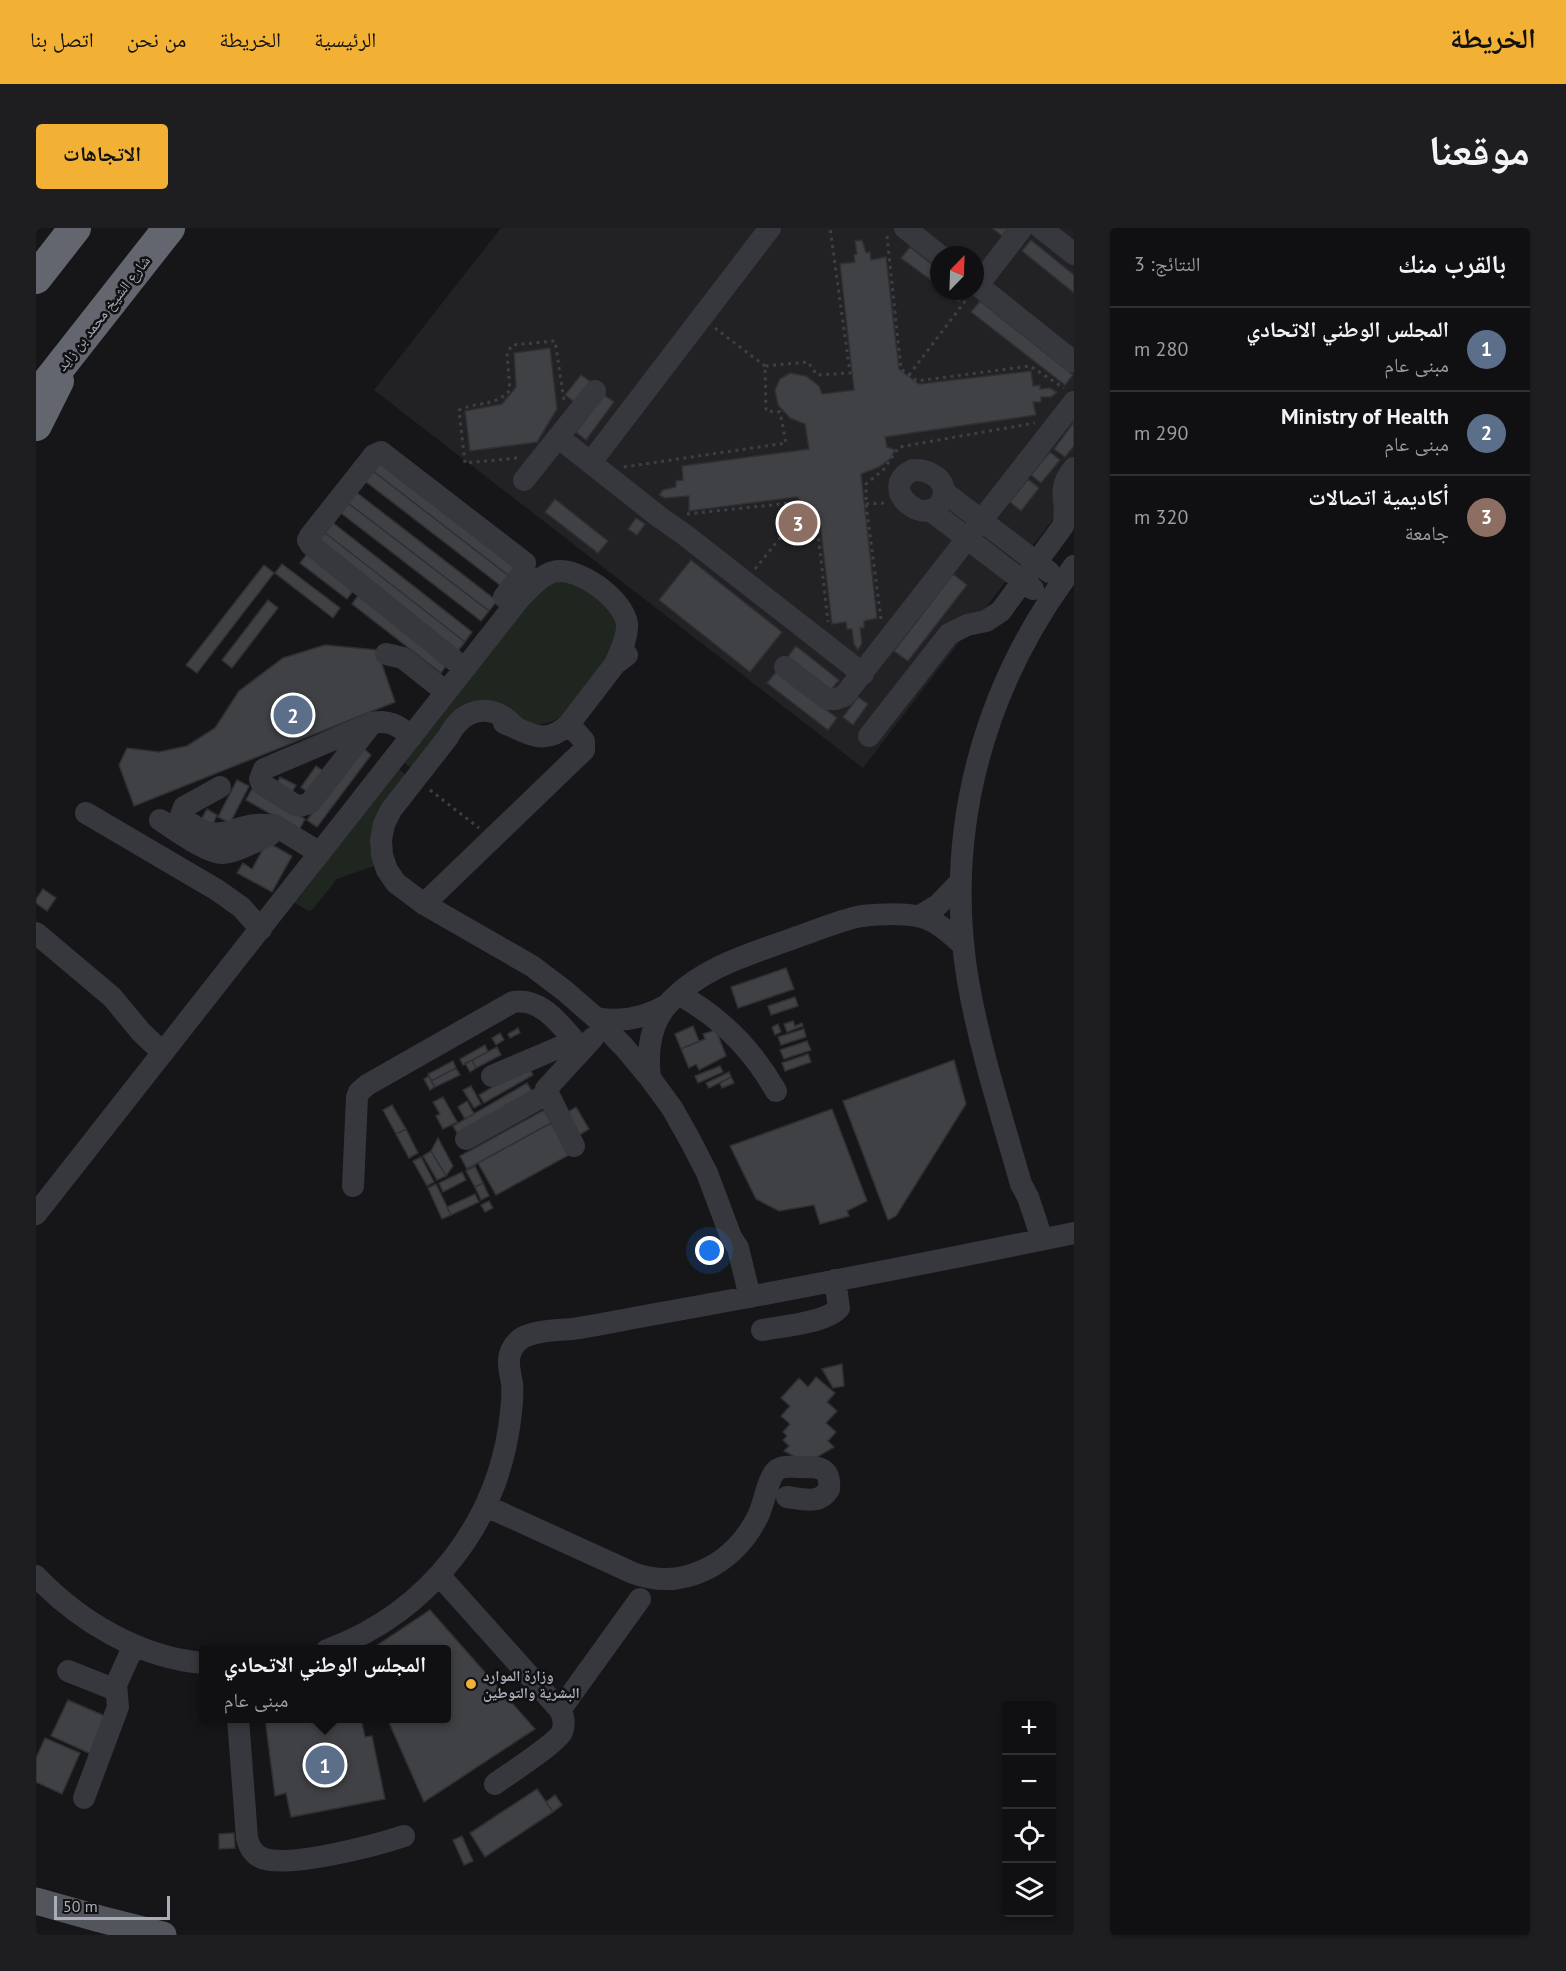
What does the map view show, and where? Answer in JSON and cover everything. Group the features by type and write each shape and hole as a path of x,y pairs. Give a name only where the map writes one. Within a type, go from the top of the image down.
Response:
{"highway":[{"path":"36,278 75,228"},
{"name":"شارع الشيخ محمد بن زايد","path":"36,397 169,228"},
{"path":"36,425 71,353"}],"main road":[{"path":"36,1901 163,1935"}],"street":[{"path":"596,466 701,318 770,228"},
{"path":"906,228 930,248"},
{"path":"984,276 1022,228"},
{"path":"1041,228 1074,254"},
{"path":"984,298 1074,362"},
{"path":"524,480 594,391"},
{"path":"785,667 827,699 844,696 982,521 1070,395"},
{"path":"563,431 596,466 862,674"},
{"path":"460,665 309,543 310,536 374,455 381,452 523,561 526,566 513,600"},
{"path":"869,736 949,634 957,628 986,621 1001,611 1063,526 1066,518 1062,494 1074,468"},
{"path":"944,492 940,503 930,510 917,510 904,501 899,489 903,477 913,470 927,470 939,478 944,492 1062,583"},
{"path":"930,510 1023,581 1062,583"},
{"path":"999,564 1013,545"},
{"path":"36,1214 408,741 446,692 460,665 537,568 543,563 566,557 579,561 603,586 633,606 641,624 638,640 633,648 615,664 569,724 553,735 534,736 516,728 503,716 485,711 473,712 462,717 391,810 384,824 381,840 382,855 387,870 396,883 424,904 532,966 565,991 600,1022 650,1078 672,1108 707,1173 731,1237 731,1253 745,1298"},
{"path":"1037,1241 1021,1199 1021,1184 968,982 963,945 960,882 970,793 984,735 1023,644 1062,583"},
{"path":"387,654 404,658 446,692"},
{"path":"372,723 314,799 305,805 291,803 262,784 260,779 264,770 372,723 408,741"},
{"path":"424,904 584,750 584,741 569,724"},
{"path":"315,747 338,767"},
{"path":"220,788 184,807 181,815 183,818 198,828 215,834 224,834 256,825 316,858"},
{"path":"86,813 217,890 241,907 261,929"},
{"path":"160,820 207,849 218,853 229,852 269,831"},
{"path":"920,916 938,905 960,882"},
{"path":"574,1146 547,1094 546,1086 578,1045 600,1022 638,1018 673,999 704,975 732,961 849,919 879,915 920,916 943,928 963,945"},
{"path":"36,933 112,997 141,1032 163,1053"},
{"path":"650,1078 649,1045 656,1024 673,999"},
{"path":"673,999 712,1015 742,1042 761,1066 776,1091"},
{"path":"353,1186 357,1097 367,1084 513,1002 527,1002 541,1007 578,1045"},
{"path":"492,1076 578,1045"},
{"path":"466,1139 547,1094"},
{"path":"338,1645 372,1629 396,1613 439,1575 462,1546 486,1506 503,1460 511,1409 512,1383 508,1364 512,1349 517,1342 531,1334 745,1298 1074,1233"},
{"path":"762,1330 835,1314 839,1308 836,1280"},
{"path":"486,1506 633,1573 651,1579 670,1580 691,1576 714,1565 739,1544 758,1517 765,1502 770,1480 777,1470 782,1467 811,1466 824,1470 828,1476 830,1489 821,1499 787,1497"},
{"path":"439,1575 560,1710 564,1724 559,1737 495,1784"},
{"path":"36,1576 51,1592 76,1612 134,1645 166,1656 199,1662"},
{"path":"560,1710 640,1599"},
{"path":"84,1798 118,1707 116,1690 134,1645"},
{"path":"69,1671 116,1690"},
{"path":"238,1723 247,1838 249,1846 259,1857 274,1860 318,1856 361,1848 404,1836"}],"path":[{"path":"701,318 765,366 808,362 817,375 850,373 830,228"},
{"path":"886,228 900,369 917,381 1030,366 1070,395"},
{"path":"909,375 965,300"},
{"path":"544,455 465,464 459,410 468,406 501,400 510,390 507,353 512,345 555,341 563,431"},
{"path":"596,466 786,443 780,412 766,411 765,366"},
{"path":"658,516 798,502 816,515 828,622"},
{"path":"745,582 805,507"},
{"path":"415,779 493,838"}],"shaded area":[{"path":"501,228 1074,228 1074,492 863,768 374,390"},
{"path":"575,578 618,617 618,644 562,716 542,724 533,724 517,718 490,701 412,769 403,762 543,585"},
{"path":"398,768 407,776 384,807 373,828 371,853 374,866 337,879 309,911 293,902 298,899"}],"building":[{"path":"992,228 1008,228 1002,236"},
{"path":"862,240 866,253 870,252 871,260 886,257 899,369 919,384 1031,371 1033,386 1040,385 1040,389 1050,388 1057,392 1051,397 1041,397 1041,402 1033,402 1036,415 885,437 887,447 895,450 890,459 879,467 861,474 877,618 864,621 864,628 860,628 862,643 858,650 854,644 852,629 847,629 846,622 832,624 819,515 806,507 797,497 689,511 689,496 665,498 659,495 663,490 676,487 676,481 683,480 682,466 809,449 805,424 790,418 778,405 775,390 780,379 790,373 806,376 819,386 822,394 854,390 840,264 855,262 854,255 857,254 855,241"},
{"path":"1031,240 1074,275 1074,293 1022,251"},
{"path":"910,247 930,263 930,279 901,258"},
{"path":"980,301 1073,375 1065,385 971,312"},
{"path":"550,348 557,409 537,442 470,451 465,411 502,404 516,387 514,353"},
{"path":"581,375 591,382 575,402 565,395"},
{"path":"604,395 614,402 586,440 576,432"},
{"path":"1074,422 1074,446 1065,457 1054,449"},
{"path":"1050,452 1060,460 1041,483 1031,475"},
{"path":"381,461 521,568 513,579 373,471"},
{"path":"373,471 513,579 505,589 365,481"},
{"path":"1028,479 1039,488 1021,511 1010,502"},
{"path":"356,492 497,601 489,611 348,503"},
{"path":"555,499 608,541 598,553 545,512"},
{"path":"348,503 489,611 481,621 341,513"},
{"path":"636,518 645,524 637,535 628,529"},
{"path":"332,522 472,632 465,642 324,532"},
{"path":"324,532 465,642 457,652 316,542"},
{"path":"307,554 354,590 347,599 300,563"},
{"path":"691,560 782,632 750,672 659,600"},
{"path":"282,564 340,608 333,618 275,573"},
{"path":"264,565 274,573 197,673 186,665"},
{"path":"953,574 967,585 908,661 894,651"},
{"path":"359,594 448,663 441,673 352,604"},
{"path":"268,600 278,608 232,668 222,660"},
{"path":"325,645 377,650 395,702 134,806 119,765 127,748 159,752 187,746 215,728 239,691 283,658"},
{"path":"796,646 839,680 830,691 787,658"},
{"path":"776,672 837,718 828,730 767,683"},
{"path":"858,697 868,704 853,725 843,717"},
{"path":"362,747 371,755 317,827 307,820"},
{"path":"316,766 326,773 310,794 301,787"},
{"path":"280,777 296,785 290,796 275,788"},
{"path":"237,780 249,786 230,823 218,817"},
{"path":"252,789 305,819 299,830 246,800"},
{"path":"207,809 217,815 212,826 201,820"},
{"path":"267,842 292,856 272,892 237,873 243,863 252,869"},
{"path":"43,889 56,898 47,911 36,903"},
{"path":"786,968 794,989 738,1008 731,987"},
{"path":"795,997 798,1006 771,1015 768,1006"},
{"path":"793,1021 795,1026 802,1023 803,1026 787,1032 784,1024"},
{"path":"778,1024 781,1032 775,1035 772,1027"},
{"path":"693,1026 699,1041 681,1049 675,1034"},
{"path":"518,1028 520,1033 510,1038 508,1034"},
{"path":"804,1029 806,1037 781,1045 778,1037"},
{"path":"716,1030 726,1056 699,1070 696,1064 689,1068 681,1049 705,1039 703,1034"},
{"path":"500,1033 504,1040 496,1045 492,1038"},
{"path":"807,1041 811,1050 784,1059 780,1050"},
{"path":"485,1045 488,1052 463,1065 460,1059"},
{"path":"497,1047 501,1055 476,1068 472,1060"},
{"path":"808,1054 811,1062 785,1071 782,1063"},
{"path":"472,1060 476,1068 470,1072 465,1063"},
{"path":"954,1060 966,1104 896,1216 888,1220 843,1101"},
{"path":"453,1061 456,1068 431,1081 428,1074"},
{"path":"528,1066 533,1075 484,1103 479,1095"},
{"path":"720,1066 723,1072 698,1083 695,1076"},
{"path":"456,1068 460,1075 435,1087 431,1081"},
{"path":"729,1072 731,1077 709,1088 706,1083"},
{"path":"429,1076 435,1087 430,1090 424,1079"},
{"path":"731,1077 734,1083 722,1088 720,1083"},
{"path":"527,1083 533,1093 459,1136 453,1126"},
{"path":"471,1086 481,1104 474,1108 463,1090"},
{"path":"443,1097 457,1122 443,1129 436,1116 440,1114 433,1102"},
{"path":"467,1101 474,1114 465,1119 458,1107"},
{"path":"392,1105 406,1129 396,1134 383,1110"},
{"path":"576,1107 589,1129 576,1137 563,1115"},
{"path":"832,1109 867,1201 847,1211 849,1216 820,1224 814,1205 779,1211 756,1199 730,1146"},
{"path":"544,1110 551,1123 467,1169 460,1156"},
{"path":"551,1123 569,1155 496,1195 478,1163"},
{"path":"406,1129 418,1153 409,1158 396,1134"},
{"path":"438,1138 453,1166 446,1176 431,1151"},
{"path":"431,1151 446,1176 437,1180 423,1156"},
{"path":"421,1157 434,1182 427,1186 413,1161"},
{"path":"475,1166 483,1183 475,1187 466,1171"},
{"path":"462,1172 466,1180 443,1192 439,1183"},
{"path":"483,1183 489,1196 481,1200 475,1187"},
{"path":"436,1184 451,1215 442,1219 428,1188"},
{"path":"475,1194 479,1202 451,1215 447,1207"},
{"path":"489,1201 493,1208 485,1212 481,1205"},
{"path":"842,1364 844,1386 833,1388 822,1369"},
{"path":"816,1377 835,1393 827,1402 837,1411 826,1423 836,1432 828,1441 834,1447 807,1463 784,1451 789,1446 783,1440 787,1436 783,1432 790,1424 781,1416 790,1406 781,1398 799,1378 808,1387"},
{"name":"وزارة الموارد البشرية والتوطين","path":"430,1610 535,1729 424,1802 389,1723 451,1723 451,1645 378,1645"},
{"path":"68,1700 107,1717 91,1754 51,1736"},
{"path":"266,1723 362,1723 365,1737 372,1736 385,1799 291,1817 286,1793 275,1796"},
{"path":"45,1738 80,1753 62,1794 36,1782 36,1758"},
{"path":"537,1789 553,1812 485,1857 470,1833"},
{"path":"555,1795 562,1805 553,1812 546,1802"},
{"path":"234,1833 235,1848 219,1849 219,1834"},
{"path":"462,1836 473,1861 464,1865 453,1840"}],"place":[{"name":"أكاديمية اتصالات","path":"798,523"},
{"name":"Ministry of Health","path":"293,715"},
{"name":"وزارة الموارد البشرية والتوطين","path":"471,1684"},
{"name":"المجلس الوطني الاتحادي","path":"325,1765"}]}
